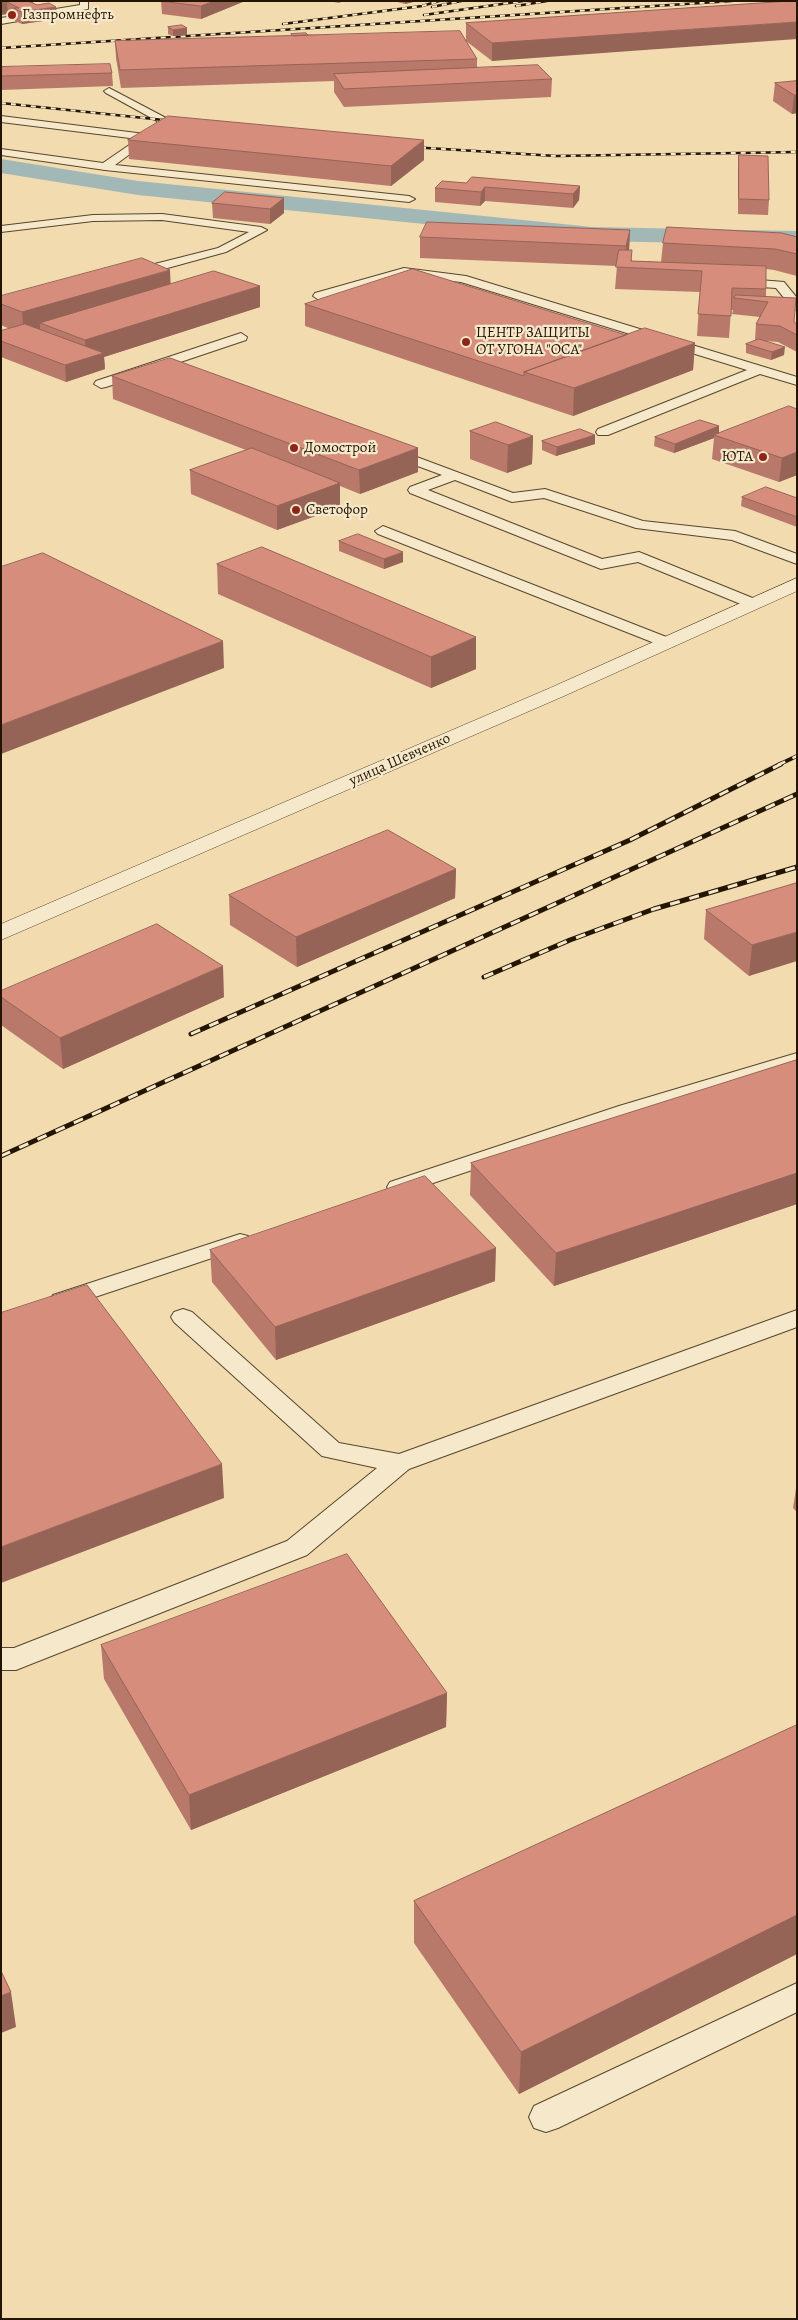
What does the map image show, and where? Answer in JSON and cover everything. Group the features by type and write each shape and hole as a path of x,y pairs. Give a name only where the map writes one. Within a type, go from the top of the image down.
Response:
{"street":[{"name":"улица Шевченко","path":"1,933 797,584"}],"lane":[{"path":"1,21 85,7 84,1"},
{"path":"105,167 163,126 162,120 109,91"},
{"path":"1,118 147,137"},
{"path":"1,152 105,167 409,200"},
{"path":"1,229 93,218 162,217 261,230 222,250 116,278"},
{"path":"319,296 404,272 462,279 797,381"},
{"path":"724,281 780,285 797,306"},
{"path":"101,384 241,337"},
{"path":"159,365 178,372"},
{"path":"603,432 759,370"},
{"path":"381,447 512,498 545,493 641,525 735,536 797,559"},
{"path":"455,475 415,490 601,564 639,557 754,604"},
{"path":"383,532 668,642"},
{"path":"380,1194 626,1111 797,1059"},
{"path":"39,1308 257,1235"},
{"path":"183,1317 331,1450 400,1463"},
{"path":"1,1659 16,1658 297,1548 400,1463 797,1318"},
{"path":"546,2117 797,1997"}],"building":[{"path":"1,1 28,1 37,5 49,3 56,7 21,12 14,8 19,8 7,2 1,3"},
{"path":"161,1 214,1 201,6"},
{"path":"797,1 797,22 492,43 466,23"},
{"path":"182,25 187,28 173,30 168,27"},
{"path":"460,31 477,59 120,70 115,41"},
{"path":"306,33 308,35 293,36 291,34"},
{"path":"110,64 112,73 1,76 1,67"},
{"path":"538,65 552,79 344,89 334,74"},
{"path":"797,81 797,95 775,83"},
{"path":"168,116 424,140 391,166 128,140"},
{"path":"739,155 768,156 769,200 739,199"},
{"path":"472,177 580,186 573,194 485,187 481,192 435,188 442,181 466,183"},
{"path":"225,192 284,198 270,209 212,203"},
{"path":"427,222 630,230 626,246 420,237"},
{"path":"667,227 782,233 797,237 797,254 775,249 663,243"},
{"path":"619,250 632,250 631,261 766,266 766,289 732,288 731,316 698,314 702,271 616,267"},
{"path":"142,258 170,270 22,312 1,304 1,296"},
{"path":"413,269 626,335 524,372 524,376 305,304"},
{"path":"214,271 260,286 85,340 40,323"},
{"path":"736,295 796,298 794,322 797,324 797,335 780,326 756,324 768,302 734,298"},
{"path":"25,324 104,353 65,365 1,341 1,331"},
{"path":"645,328 695,343 574,388 524,372"},
{"path":"759,339 785,347 772,352 746,344"},
{"path":"170,358 418,448 359,470 112,376"},
{"path":"789,406 797,409 797,452 782,458 714,435"},
{"path":"700,420 719,426 675,444 655,437"},
{"path":"496,422 533,436 508,445 470,431"},
{"path":"580,429 595,435 557,447 542,441"},
{"path":"252,448 340,483 277,506 190,470"},
{"path":"766,487 797,498 797,517 742,497"},
{"path":"358,534 403,552 384,559 339,541"},
{"path":"262,547 476,637 431,657 217,564"},
{"path":"43,553 223,641 1,725 1,567"},
{"path":"388,830 456,869 296,937 229,895"},
{"path":"797,883 797,932 752,945 706,910"},
{"path":"157,924 223,966 60,1038 1,997 1,991"},
{"path":"797,1060 797,1173 556,1253 471,1163"},
{"path":"425,1176 496,1248 275,1327 210,1250"},
{"path":"87,1285 222,1464 1,1547 1,1313"},
{"path":"347,1554 447,1693 189,1795 101,1645"},
{"path":"797,1725 797,1915 521,2052 414,1901"},
{"path":"1,1971 11,1992 1,1996"}],"waterway":[{"path":"1,166 138,188 592,234 797,238"}],"railway":[{"path":"283,24 422,6 439,1"},
{"path":"432,7 461,1"},
{"path":"424,15 523,1"},
{"path":"516,6 547,1"},
{"path":"1,48 732,1"},
{"path":"1,103 173,121"},
{"path":"411,147 556,156 797,152"},
{"path":"778,765 797,756"},
{"path":"191,1034 630,840 781,764"},
{"path":"1,1156 797,794"},
{"path":"484,977 570,940 654,909 797,867"}],"place":[{"name":"Газпромнефть","path":"12,15"},
{"name":"ЦЕНТР ЗАЩИТЫ ОТ УГОНА \"ОСА\"","path":"466,342"},
{"name":"Домострой","path":"294,448"},
{"name":"ЮТА","path":"763,457"},
{"name":"Светофор","path":"296,510"}]}
